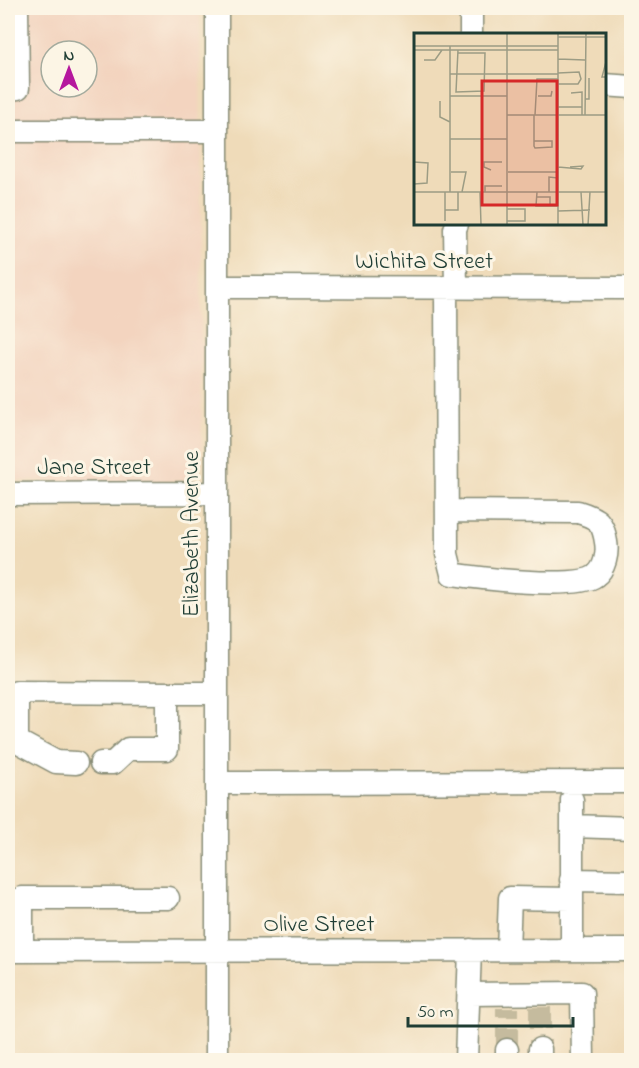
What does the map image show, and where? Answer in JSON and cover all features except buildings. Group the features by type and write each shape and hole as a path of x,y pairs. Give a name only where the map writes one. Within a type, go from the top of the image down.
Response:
{"street":[{"path":"8,88 18,88 17,8"},
{"name":"Elizabeth Avenue","path":"216,1060 217,8"},
{"path":"471,8 471,33"},
{"path":"606,85 632,87"},
{"path":"8,131 217,130"},
{"path":"447,511 578,512 596,518 604,526 606,541 603,568 595,577 577,582 541,582 452,574 447,554 447,511 451,287 457,225"},
{"name":"Wichita Street","path":"217,287 632,288"},
{"name":"Jane Street","path":"8,494 217,493"},
{"path":"76,763 56,762 18,741 16,692 217,693"},
{"path":"101,763 113,763 128,749 167,749 167,693"},
{"path":"217,783 632,782"},
{"path":"572,800 572,950"},
{"path":"572,826 632,828"},
{"path":"508,950 510,898 632,880"},
{"path":"15,951 22,898 168,898"},
{"path":"466,1060 470,950"},
{"name":"Olive Street","path":"15,951 632,951"},
{"path":"469,994 507,1001 540,1001 582,993 583,1060"}],"shaded area":[{"path":"8,8 200,8 202,464 195,478 175,481 8,481"}],"tunnel":[{"path":"540,1007 540,1049"},
{"path":"507,1008 507,1050"}]}
